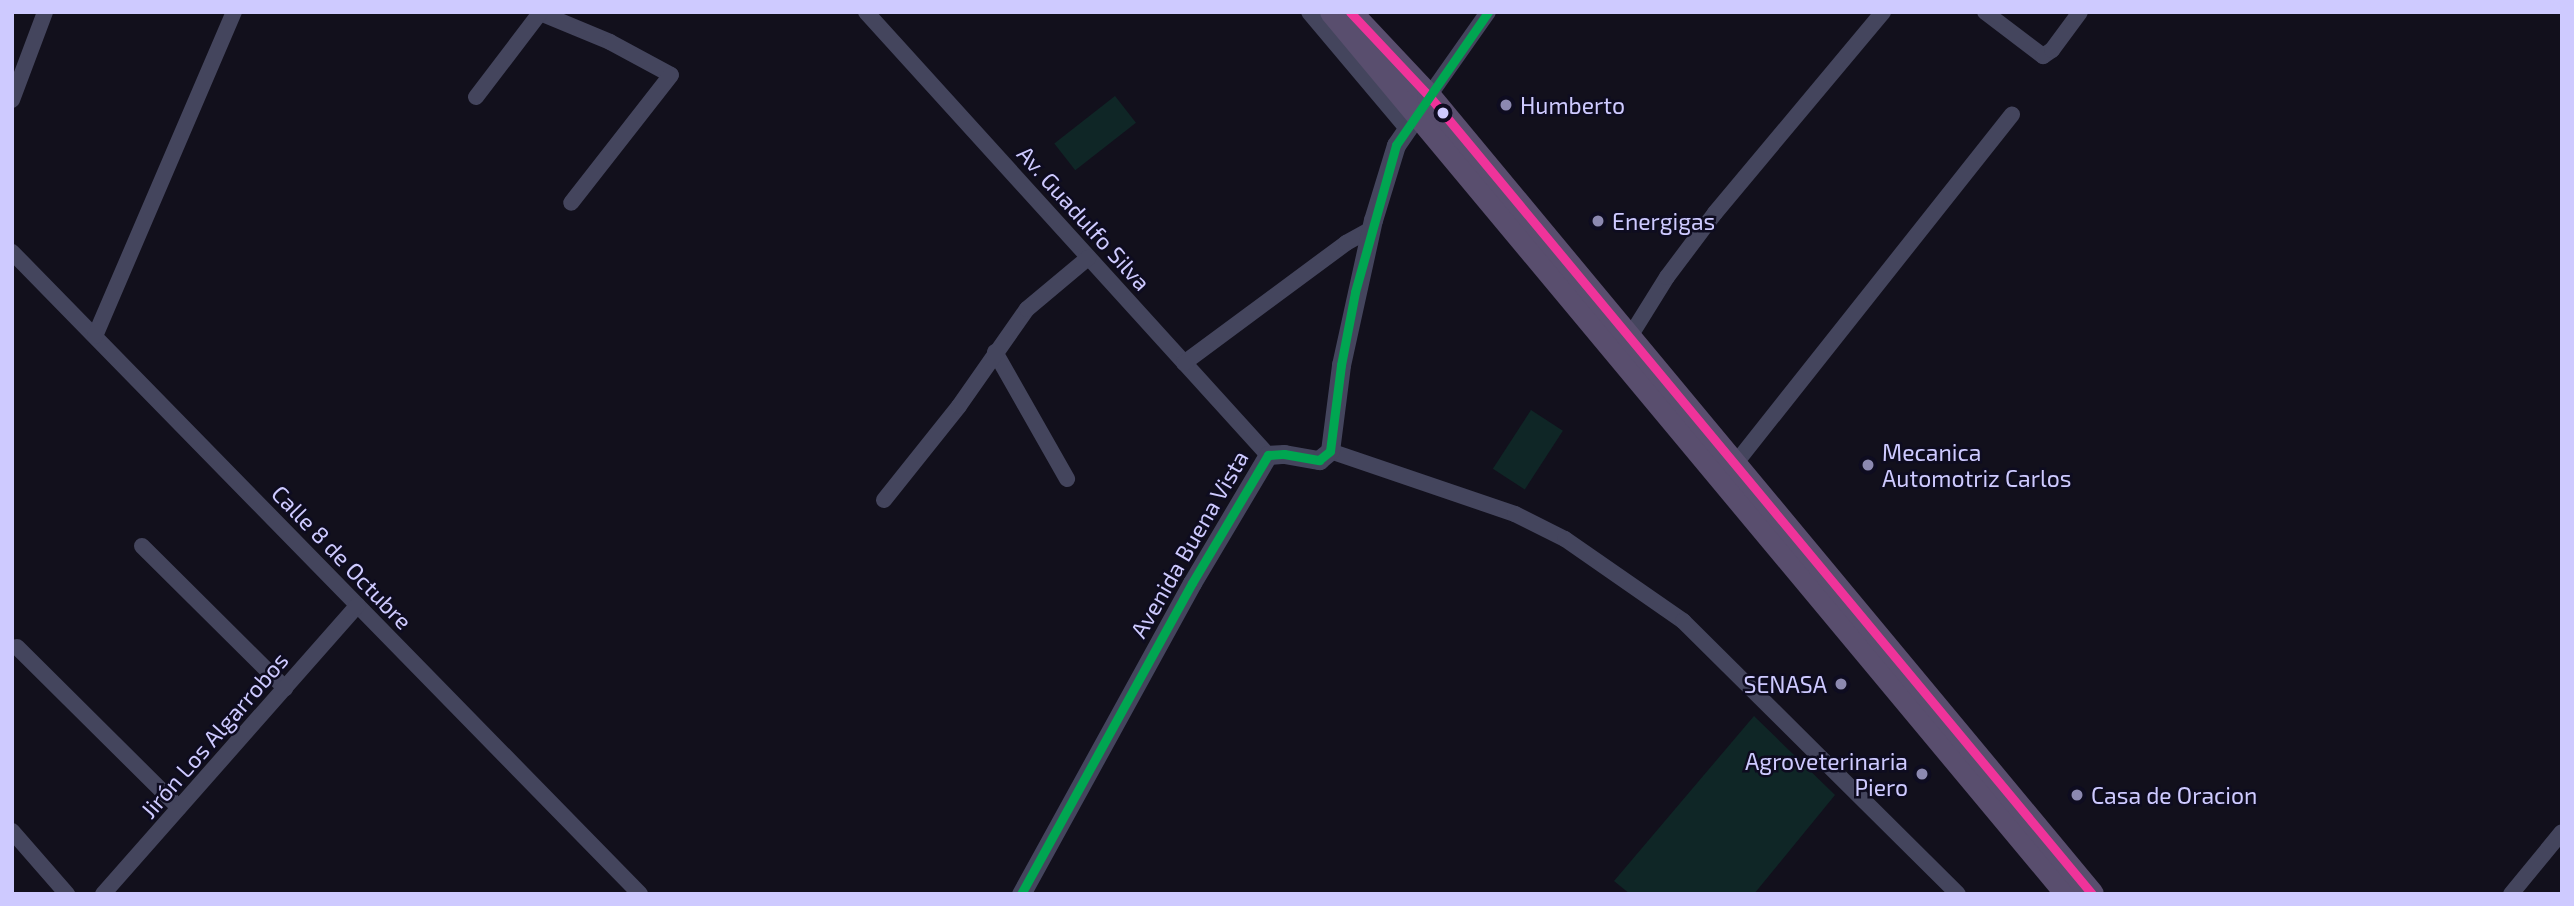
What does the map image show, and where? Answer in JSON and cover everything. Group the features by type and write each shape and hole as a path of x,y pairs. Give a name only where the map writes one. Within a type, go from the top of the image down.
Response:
{"main road":[{"path":"1332,12 1957,746 2092,894"},
{"path":"1350,12 1418,112 1629,338 1735,464 1957,746 2067,894"}],"street":[{"path":"12,100 45,12"},
{"path":"95,336 234,12"},
{"name":"Av. Guadulfo Silva","path":"866,12 1268,455"},
{"path":"1309,12 1418,112"},
{"path":"1488,12 1396,145 1371,229 1341,365 1331,451 1518,516 1565,539 1683,621 1958,894"},
{"path":"1629,338 1667,277 1715,213 1884,12"},
{"path":"1985,12 2043,56 2052,50 2080,12"},
{"path":"476,97 539,13 610,42 671,75 571,203"},
{"path":"1735,464 2012,115"},
{"path":"1184,363 1346,243 1371,229"},
{"name":"Calle 8 de Octubre","path":"12,252 640,894"},
{"path":"884,500 952,415 1027,309 1088,258"},
{"path":"995,352 1067,479"},
{"name":"Avenida Buena Vista","path":"1021,894 1192,583 1268,455 1284,454 1319,460 1331,451"},
{"path":"142,546 285,688"},
{"name":"Jirón Los Algarrobos","path":"103,894 358,605"},
{"path":"17,647 179,808"},
{"path":"12,831 67,894"},
{"path":"2511,894 2562,832"}],"green space":[{"path":"1115,96 1136,123 1075,170 1054,143"},
{"path":"1531,410 1563,431 1525,489 1493,469"},
{"path":"1754,716 1835,795 1754,894 1630,894 1614,881"}],"transit line":[{"path":"1350,12 1429,96 2092,894"},
{"path":"1021,894 1192,583 1268,455 1284,454 1319,460 1330,451 1341,365 1355,292 1396,145 1488,12"}],"place":[{"name":"Humberto","path":"1506,105"},
{"name":"Energigas","path":"1598,221"},
{"name":"Mecanica Automotriz Carlos","path":"1868,465"},
{"name":"SENASA","path":"1841,684"},
{"name":"Agroveterinaria Piero","path":"1922,774"},
{"name":"Casa de Oracion","path":"2077,795"}]}
